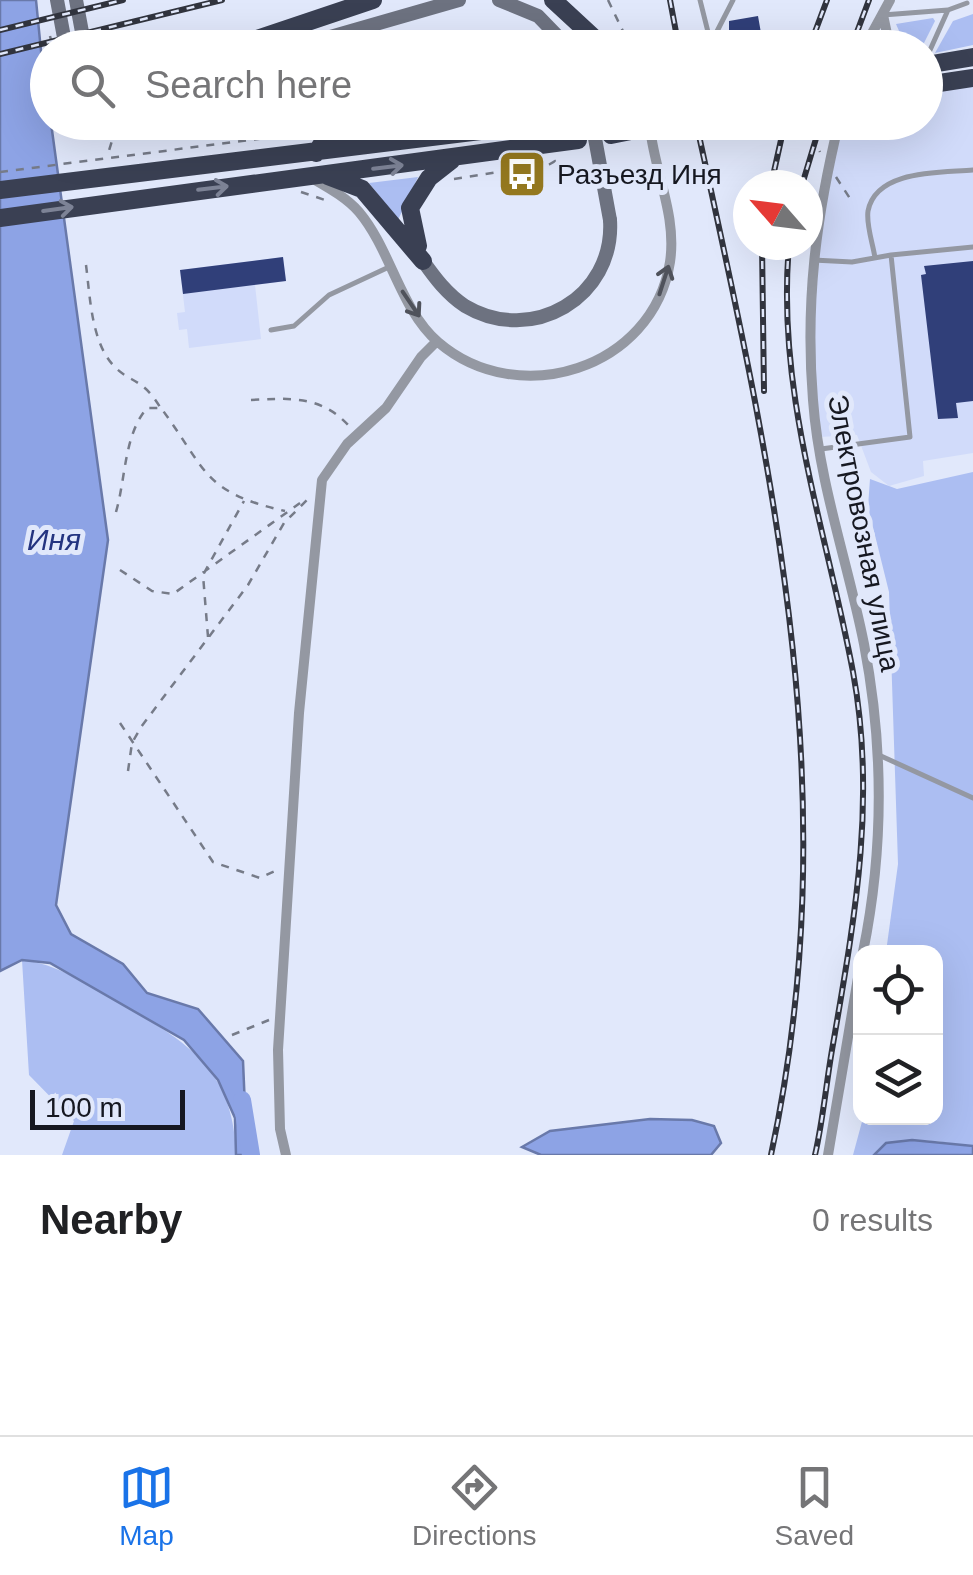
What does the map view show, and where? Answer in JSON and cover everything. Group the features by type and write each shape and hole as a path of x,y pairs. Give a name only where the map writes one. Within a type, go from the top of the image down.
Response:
{"highway":[{"path":"284,30 373,0"},
{"path":"553,0 586,30"},
{"path":"943,60 973,56"},
{"path":"943,82 973,78"},
{"path":"316,153 322,140"},
{"path":"0,190 110,164 316,153 416,140"},
{"path":"0,218 316,175 573,147"},
{"path":"423,260 410,208 428,178 454,159"},
{"path":"316,175 362,189 423,260"}],"main road":[{"path":"56,0 62,30"},
{"path":"76,0 82,30"},
{"path":"355,30 459,0"},
{"path":"498,0 538,16 552,30"},
{"path":"423,260 466,306 506,320 534,319 574,302 596,280 610,251 610,220 595,140"}],"street":[{"path":"874,30 890,0"},
{"path":"882,16 886,30"},
{"path":"316,175 360,214 437,341 472,362 531,377 590,366 635,333 660,295 673,237 653,140"},
{"name":"Электровозная улица","path":"823,201 835,140"},
{"name":"Электровозная улица","path":"811,260 813,404 864,642 881,756 873,902 864,945"},
{"path":"286,1155 280,1116 280,1019 322,480 356,435 386,408 421,357 437,341"},
{"path":"828,1155 853,1007"}],"lane":[{"path":"700,0 707,30"},
{"path":"718,30 733,0"},
{"path":"882,16 948,10 967,3"},
{"path":"940,30 948,10"},
{"path":"875,258 868,216 883,190 901,178 973,170"},
{"path":"823,260 973,247"},
{"path":"821,450 910,437 891,255"},
{"path":"271,330 294,326 329,295 389,267"},
{"path":"881,756 973,798"}],"path":[{"path":"608,0 622,30"},
{"path":"110,164 113,140"},
{"path":"0,172 110,164 251,140"},
{"path":"452,179 550,164 573,147"},
{"path":"86,265 92,314 113,366 150,390 196,464 244,501 285,511"},
{"path":"251,400 297,398 318,402 338,414 356,435"},
{"path":"116,512 129,462 132,426 147,408 161,408"},
{"path":"120,570 152,590 173,594 285,511 320,492"},
{"path":"209,638 203,575 244,501"},
{"path":"128,771 132,743 301,502"},
{"path":"120,723 213,862 260,878 290,865"},
{"path":"232,1034 263,1020 280,1019"}],"shaded area":[{"path":"973,14 973,45 943,51 943,39 953,21"},
{"path":"933,18 935,21 930,30 899,30 896,24"},
{"path":"973,80 973,453 923,461 924,476 889,486 871,472 857,435 819,437 808,312 817,260 823,260 823,221 836,140 943,140 943,85"},
{"path":"418,177 398,220 369,183"},
{"path":"283,257 286,281 255,285 261,339 189,348 187,329 179,330 177,313 185,312 180,270"},
{"path":"973,472 973,1146 908,1141 874,1155 853,1155 861,1125 943,1125 943,945 887,945 898,864 889,592 868,507 870,479 897,489"},
{"path":"22,960 81,981 183,1043 215,1078 226,1099 236,1155 62,1155 74,1121 29,1075"}],"water":[{"name":"Иня","path":"0,0 36,0 39,30 30,30 30,140 53,140 108,540 56,905 71,934 123,964 147,993 198,1009 243,1061 247,1155 236,1155 235,1118 218,1080 184,1040 50,963 22,960 0,971"},
{"path":"650,1119 692,1120 714,1126 721,1143 711,1155 541,1155 522,1147 550,1131"},
{"path":"912,1140 973,1146 973,1155 874,1155 886,1143"}],"building":[{"path":"758,16 760,30 729,30 729,21"},
{"path":"283,257 286,281 183,294 180,270"},
{"path":"973,261 973,401 956,403 958,418 938,419 921,275 926,274 924,266"}],"waterway":[{"name":"Иня","path":"242,1100 251,1155"}],"railway":[{"path":"0,30 123,0"},
{"path":"99,30 222,0"},
{"path":"670,0 676,30"},
{"path":"816,30 827,0"},
{"path":"858,30 869,0"},
{"path":"0,54 30,47"},
{"path":"700,140 774,508 791,636 801,763 803,892 793,1022 771,1155"},
{"path":"774,170 781,140"},
{"path":"807,170 816,140"},
{"path":"762,260 764,391"},
{"path":"788,260 787,300 796,408 853,672 863,768 855,908 815,1155"}],"place":[{"name":"Разъезд Иня","path":"522,174"}]}
